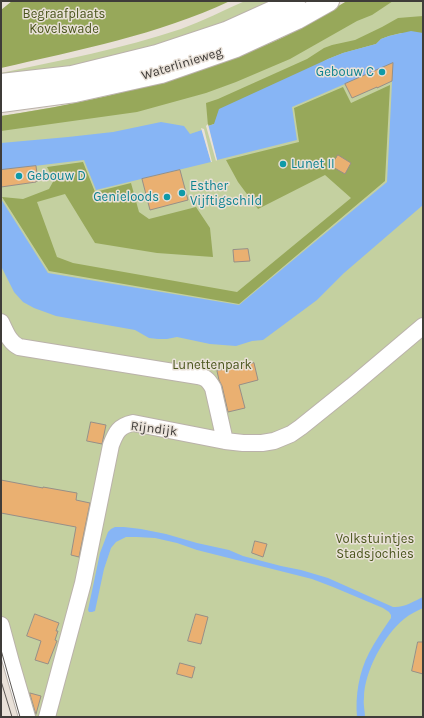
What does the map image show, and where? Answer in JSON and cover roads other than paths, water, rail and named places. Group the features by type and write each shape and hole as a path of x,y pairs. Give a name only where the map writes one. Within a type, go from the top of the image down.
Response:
{"main road":[{"name":"Waterlinieweg","path":"1,84 72,76 157,55 226,32 295,1"},
{"name":"Waterlinieweg","path":"1,102 75,92 162,73 236,47 297,19 329,1"}],"street":[{"path":"1,322 11,342 19,347 205,378 213,388 225,441"},
{"name":"Rijndijk","path":"47,717 83,583 111,445 119,429 125,425 133,423 225,441 262,443 274,441 291,434 352,386 423,326"},
{"path":"1,625 27,717"}],"water":[{"path":"411,31 423,33 423,205 344,273 317,300 263,340 252,341 236,346 210,344 177,337 167,339 149,338 135,330 56,316 34,308 23,302 14,292 1,266 1,199 48,273 239,305 387,182 393,63 292,107 297,140 217,160 208,126 214,124 219,109 328,59 343,53 376,44 381,39 389,36"},
{"path":"161,122 184,126 190,134 202,130 211,162 96,190 84,160 1,170 1,143 113,132"},
{"path":"115,527 141,529 166,534 229,550 243,556 301,570 328,578 393,607 405,605 423,597 423,608 404,619 389,634 376,655 367,677 365,688 365,717 357,717 357,693 360,676 371,649 391,618 389,612 383,608 312,579 155,538 126,537 116,542 111,548 104,569 95,611 89,612 88,610 100,553 108,532"}],"tram line":[{"path":"1,650 20,717"},
{"path":"1,681 12,717"}],"place":[{"name":"Gebouw C","path":"382,72"},
{"name":"Lunet II","path":"283,164"},
{"name":"Gebouw D","path":"19,176"},
{"name":"Esther Vijftigschild","path":"182,193"},
{"name":"Genieloods","path":"167,197"}],"park label":[{"name":"Begraafplaats Kovelswade","path":"64,22"},
{"name":"Lunettenpark","path":"212,365"},
{"name":"Volkstuintjes Stadsjochies","path":"375,546"}]}
